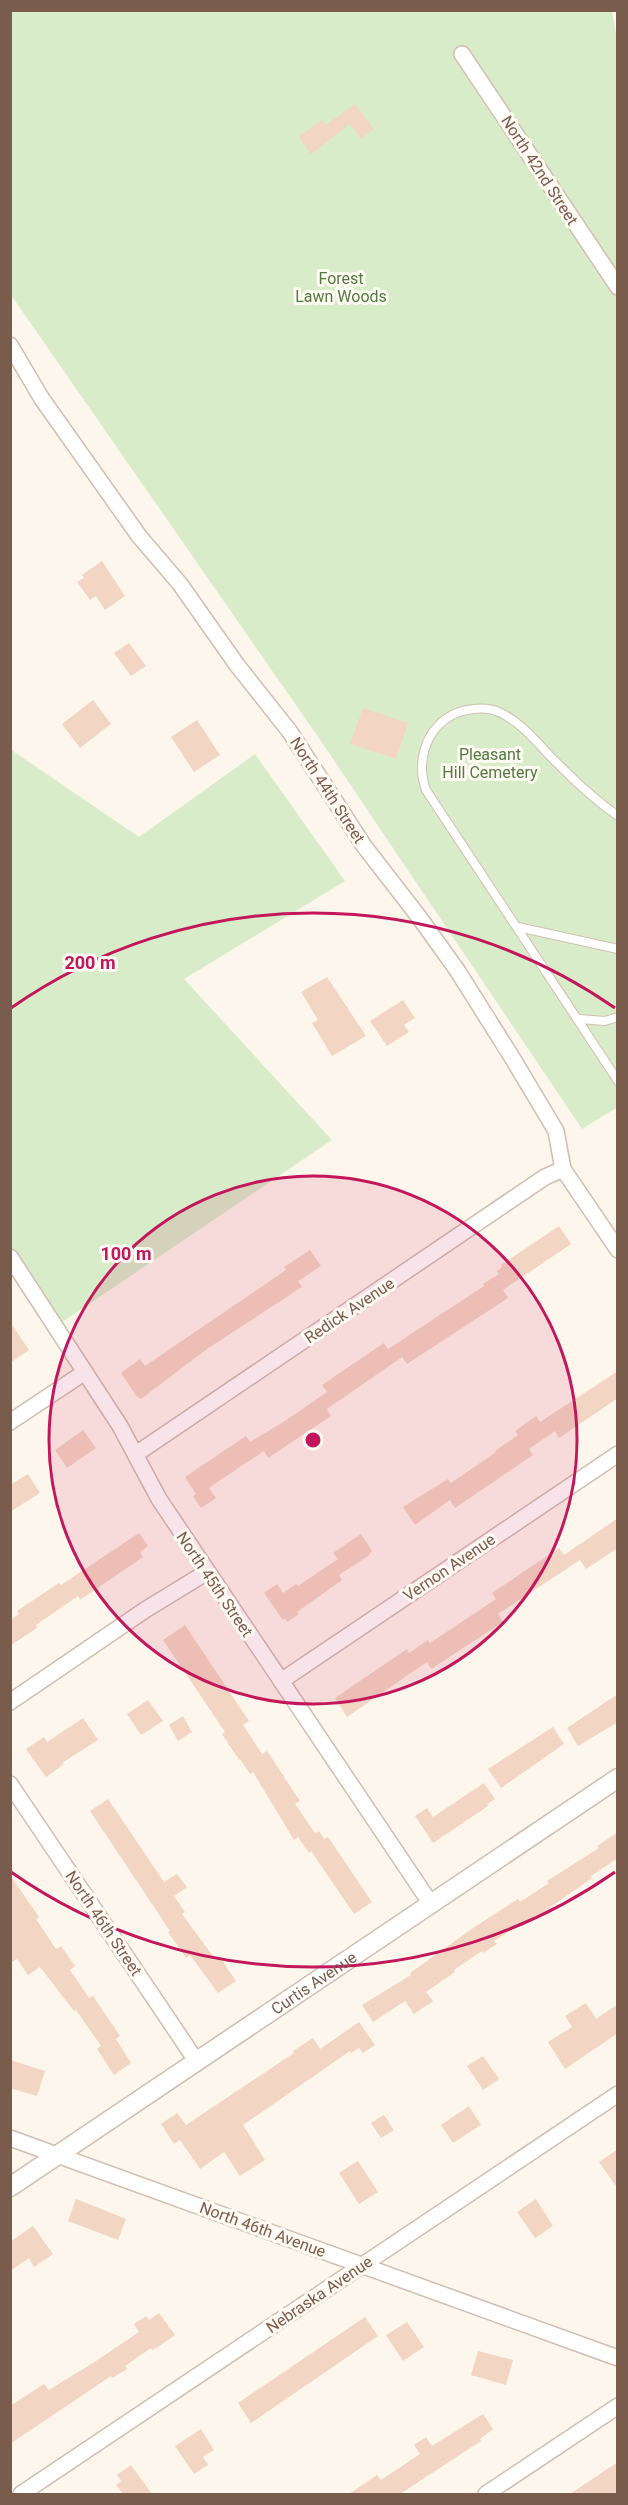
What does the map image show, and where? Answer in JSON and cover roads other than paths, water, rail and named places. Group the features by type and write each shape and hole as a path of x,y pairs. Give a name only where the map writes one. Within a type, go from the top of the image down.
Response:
{"street":[{"name":"North 42nd Street","path":"462,54 618,287"},
{"name":"North 44th Street","path":"10,345 42,399 139,536 180,584 237,665 290,732 364,846 419,916 457,970 556,1131 563,1169 618,1250"},
{"name":"Redick Avenue","path":"136,1454 545,1177 563,1169"},
{"name":"North 45th Street","path":"10,1257 136,1454 159,1499 431,1904"},
{"path":"10,1422 85,1372"},
{"name":"Vernon Avenue","path":"281,1681 618,1454"},
{"path":"10,1702 145,1610 207,1572"},
{"name":"Curtis Avenue","path":"10,2187 618,1778"},
{"name":"North 46th Street","path":"10,1784 197,2062"},
{"name":"Nebraska Avenue","path":"21,2494 618,2094"},
{"name":"North 46th Avenue","path":"10,2138 618,2358"},
{"path":"486,2494 618,2406"}],"lane":[{"path":"618,816 575,782 516,721 498,711 483,708 456,713 429,736 421,766 426,790 618,1081"},
{"path":"518,927 618,949"},
{"path":"579,1019 605,1021 618,1017"}],"park label":[{"name":"Forest Lawn Woods","path":"341,287"},
{"name":"Pleasant Hill Cemetery","path":"490,763"}]}
